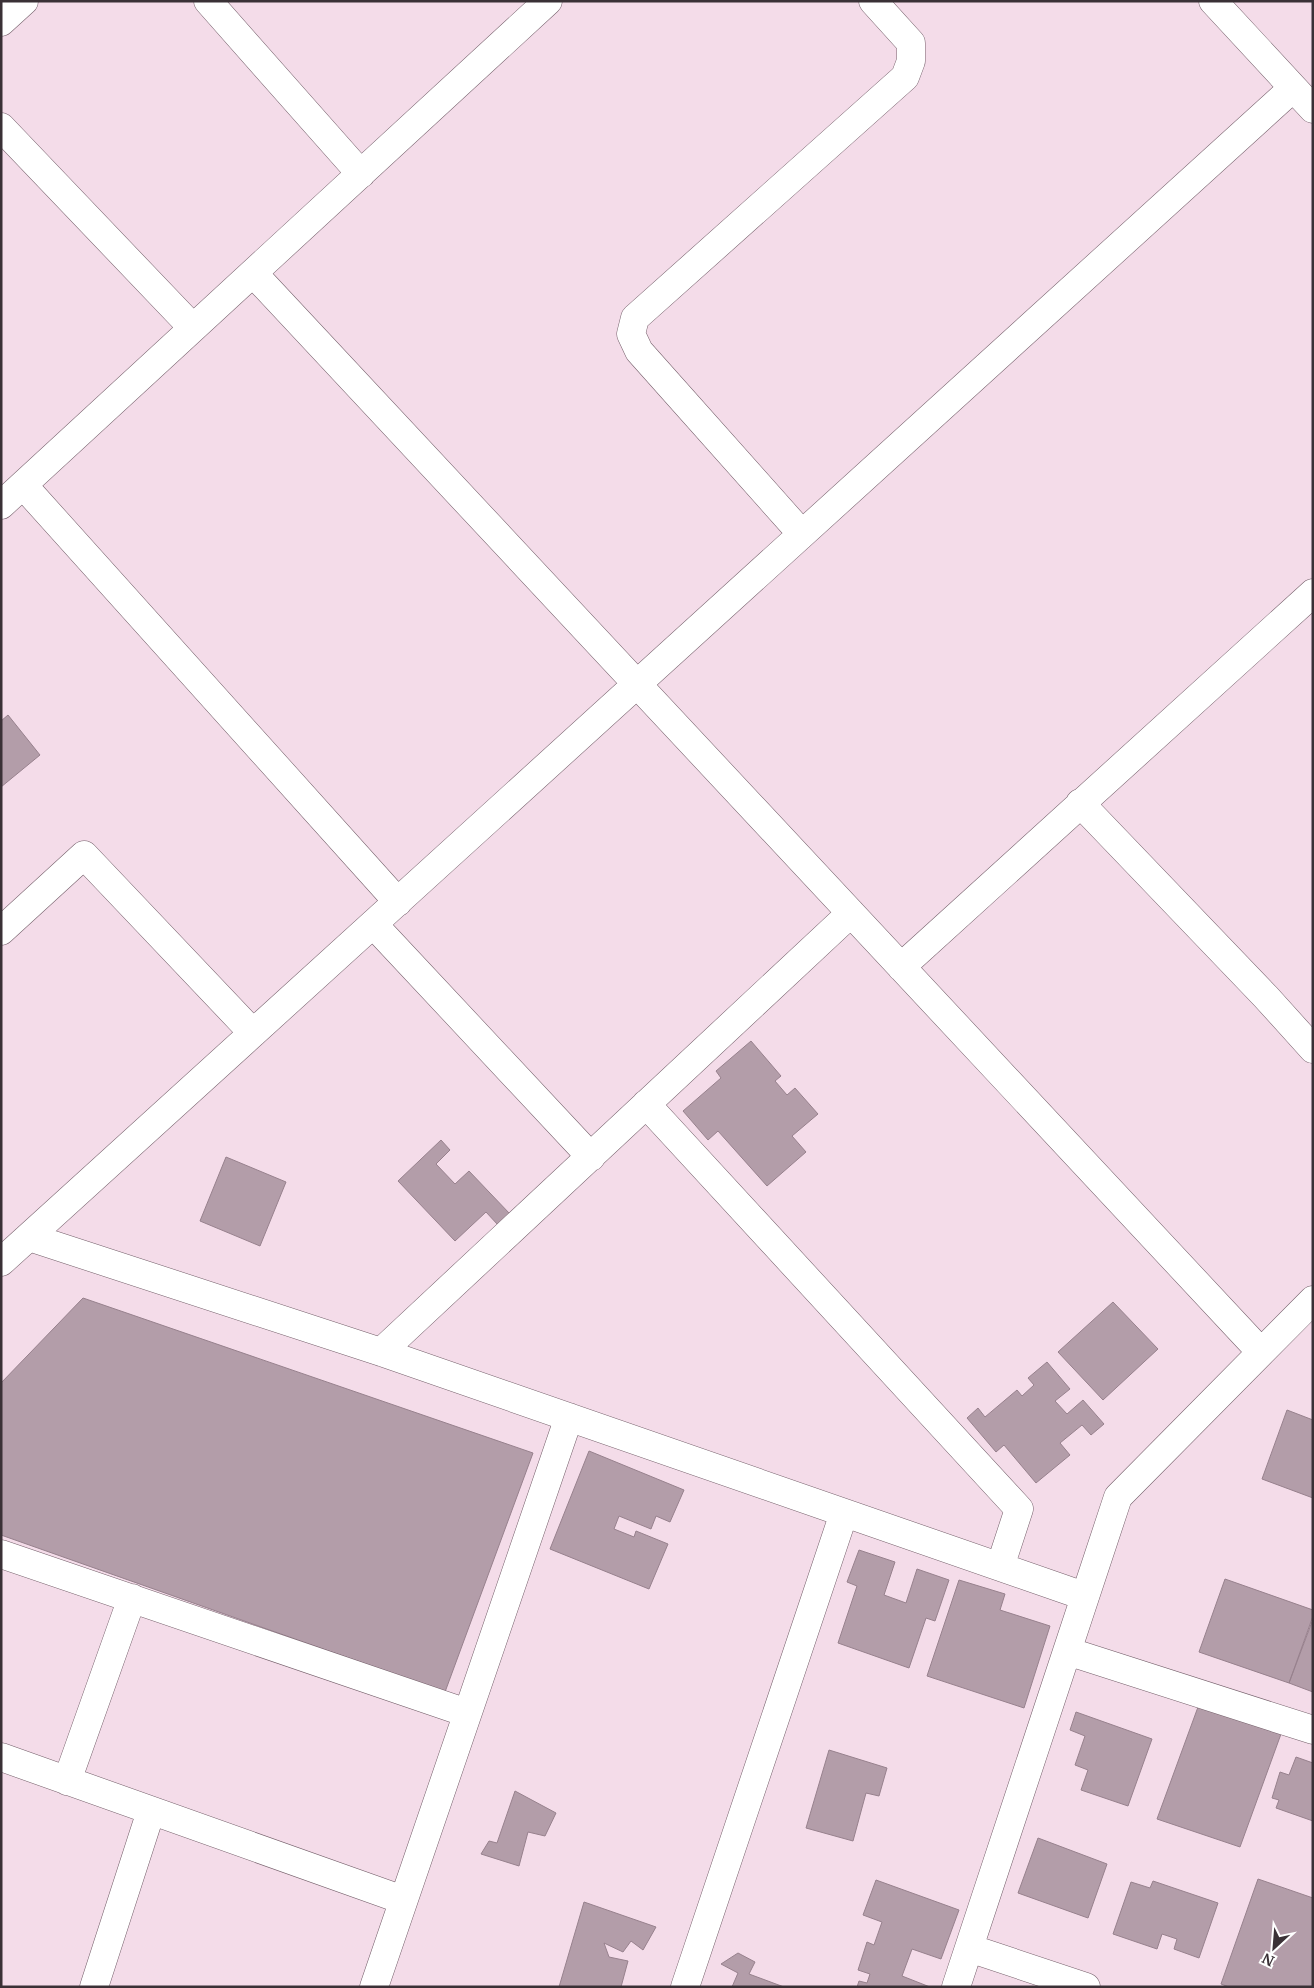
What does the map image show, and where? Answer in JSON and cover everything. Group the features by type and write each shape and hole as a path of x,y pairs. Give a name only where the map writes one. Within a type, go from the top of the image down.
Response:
{"street":[{"path":"1,22 24,1"},
{"path":"208,1 361,174"},
{"path":"1,505 548,1"},
{"path":"802,534 639,351 631,334 636,318 904,78 911,61 910,43 873,1"},
{"path":"1214,1 1313,109"},
{"path":"1,1262 1293,88"},
{"path":"1,127 193,328"},
{"path":"253,273 1261,1352"},
{"path":"23,485 398,902"},
{"path":"901,966 1313,594"},
{"path":"1080,803 1266,997 1313,1049"},
{"path":"1,931 84,855 254,1033"},
{"path":"381,1352 851,913"},
{"path":"373,924 591,1156"},
{"path":"646,1104 1019,1509 1000,1567"},
{"path":"29,1238 381,1352 1084,1596"},
{"path":"956,1987 1118,1497 1313,1300"},
{"path":"374,1987 568,1417"},
{"path":"685,1987 844,1513"},
{"path":"1,1554 467,1713"},
{"path":"67,1781 132,1598"},
{"path":"1067,1650 1313,1730"},
{"path":"1,1757 403,1900"},
{"path":"94,1987 151,1811"},
{"path":"969,1948 1086,1987"}],"building":[{"path":"8,715 40,755 1,787 1,721"},
{"path":"751,1041 781,1076 775,1081 787,1095 795,1088 818,1114 792,1136 806,1152 767,1186 718,1131 708,1140 683,1111 721,1078 716,1071"},
{"path":"441,1140 450,1150 436,1164 455,1184 469,1171 510,1214 498,1225 486,1212 455,1241 398,1181"},
{"path":"226,1157 286,1182 260,1246 200,1221"},
{"path":"83,1298 533,1453 445,1692 1,1535 1,1383"},
{"path":"1113,1302 1158,1349 1103,1400 1058,1352"},
{"path":"1047,1362 1070,1389 1055,1401 1067,1414 1083,1400 1104,1424 1091,1435 1082,1425 1060,1443 1070,1455 1036,1483 1004,1445 996,1452 967,1418 978,1408 985,1417 1017,1390 1022,1396 1034,1385 1028,1378"},
{"path":"1287,1410 1313,1420 1313,1498 1262,1479"},
{"path":"589,1451 684,1490 670,1522 656,1516 651,1529 619,1516 614,1529 634,1537 636,1531 668,1544 649,1589 550,1549"},
{"path":"859,1550 895,1562 884,1595 906,1603 917,1569 949,1580 935,1621 926,1618 909,1668 838,1643 857,1586 847,1582"},
{"path":"1225,1579 1313,1610 1313,1616 1289,1683 1199,1652"},
{"path":"959,1580 1005,1594 1000,1610 1050,1626 1024,1708 927,1676"},
{"path":"1313,1619 1313,1692 1289,1683"},
{"path":"1198,1707 1281,1734 1240,1847 1157,1819"},
{"path":"1076,1712 1152,1739 1128,1806 1081,1790 1088,1770 1075,1765 1085,1736 1070,1730"},
{"path":"829,1750 887,1768 879,1796 866,1793 853,1841 806,1828"},
{"path":"1296,1757 1313,1763 1313,1821 1276,1808 1279,1800 1272,1798 1280,1772 1289,1775"},
{"path":"515,1791 556,1813 545,1836 528,1832 519,1866 481,1854 489,1841 497,1843"},
{"path":"1038,1838 1107,1864 1088,1918 1018,1893"},
{"path":"1258,1879 1313,1898 1313,1987 1229,1987 1221,1984"},
{"path":"876,1880 959,1910 941,1959 912,1949 902,1976 930,1987 857,1987 859,1981 867,1983 870,1974 858,1970 867,1942 874,1945 882,1922 863,1915"},
{"path":"1153,1881 1218,1903 1199,1958 1174,1949 1177,1939 1162,1934 1157,1949 1113,1934 1131,1882 1150,1888"},
{"path":"584,1902 656,1927 643,1950 631,1941 623,1952 604,1943 609,1957 628,1961 621,1987 559,1987"},
{"path":"738,1953 755,1962 749,1974 784,1987 732,1987 738,1973 721,1964"}]}
